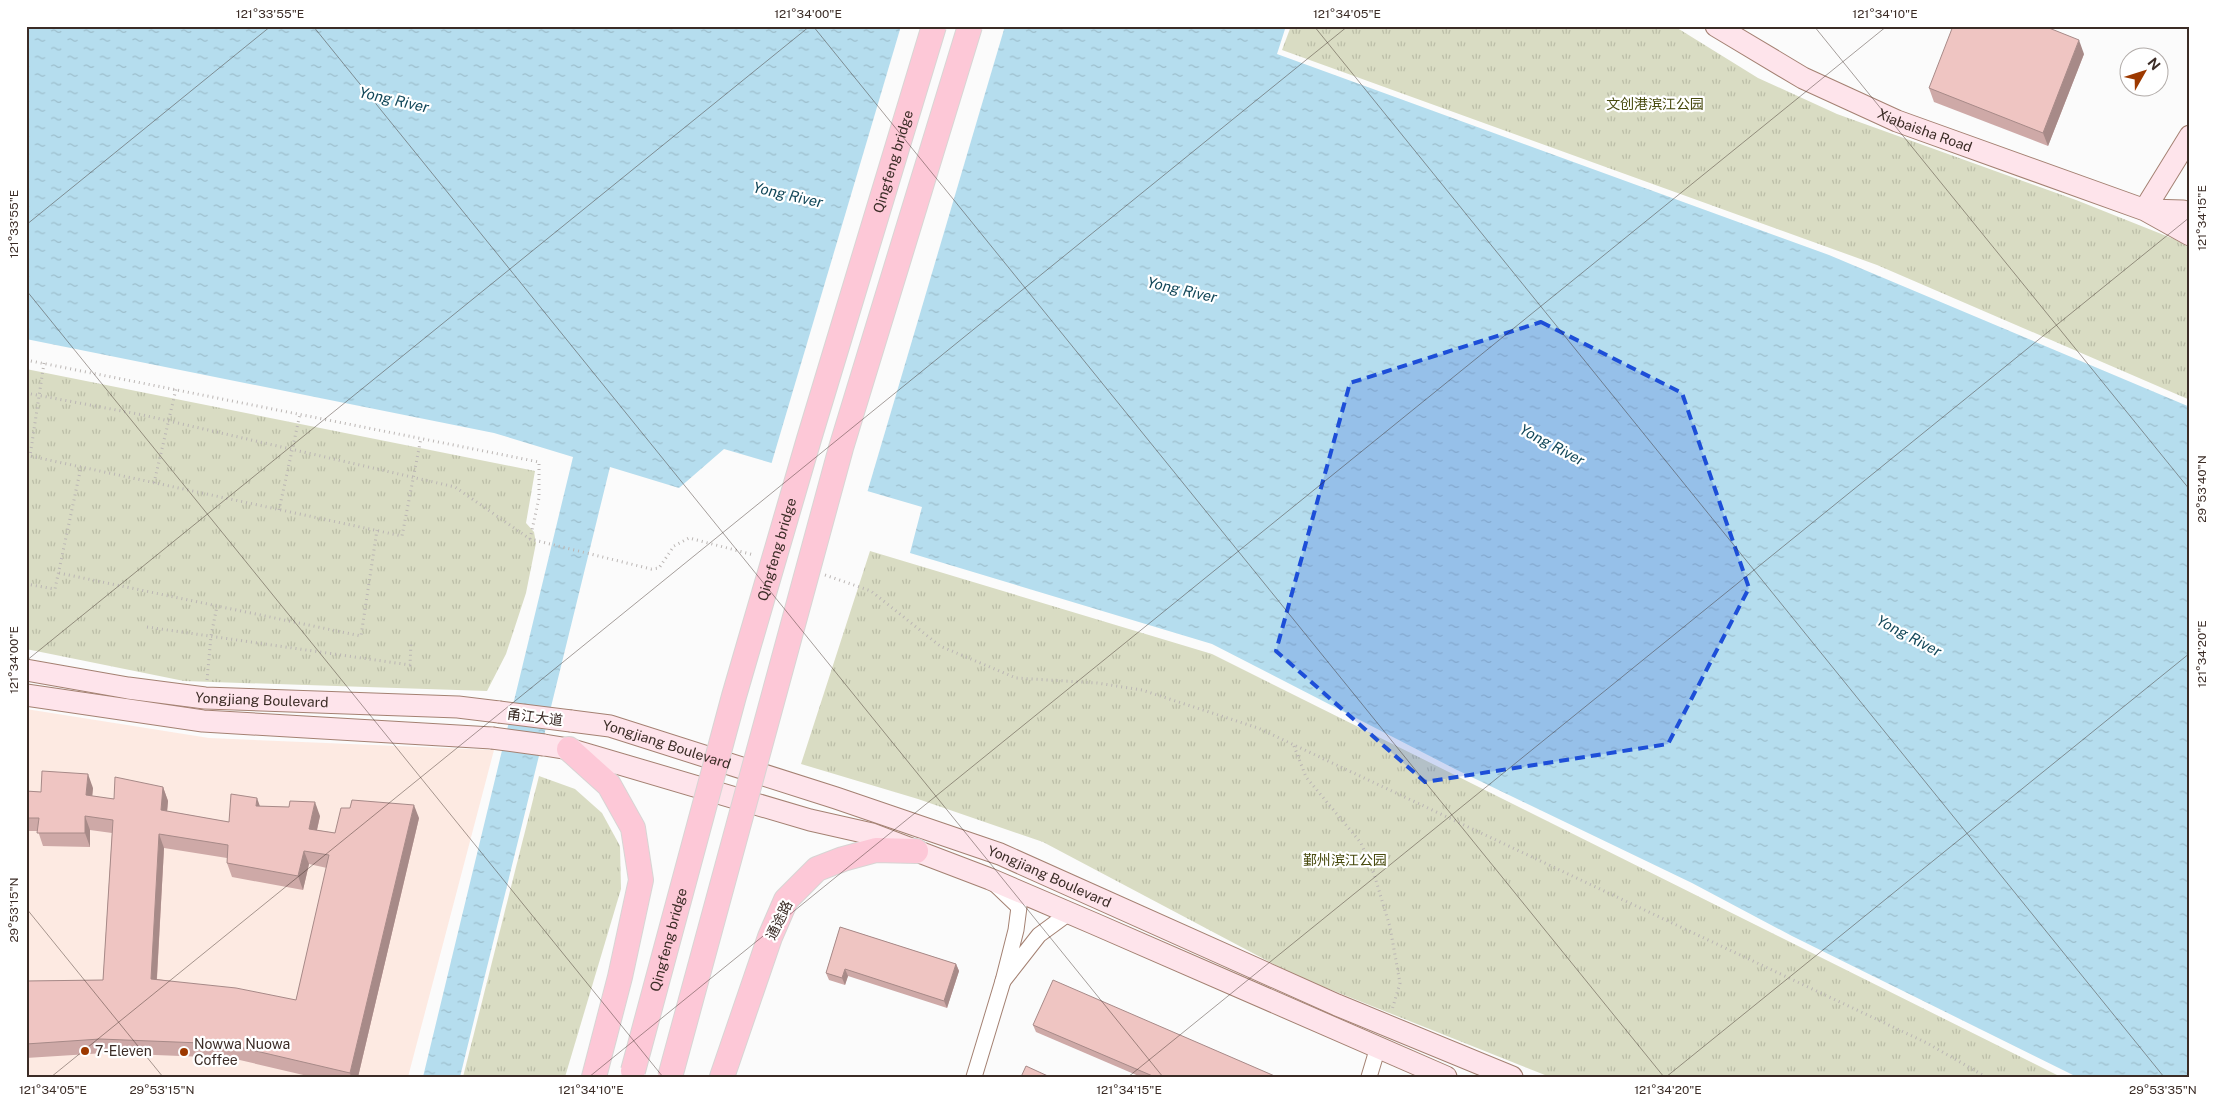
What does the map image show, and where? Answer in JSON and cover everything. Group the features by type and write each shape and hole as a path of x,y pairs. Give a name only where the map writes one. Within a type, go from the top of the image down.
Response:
{"main road":[{"name":"Qingfeng bridge","path":"632,1077 740,677 809,439 934,26"},
{"path":"670,1077 841,448 970,26"},
{"name":"Xiabaisha Road","path":"1716,26 1803,78 1897,121 2146,207"},
{"path":"2146,207 2190,136"},
{"path":"2146,207 2183,211 2190,214"},
{"path":"2146,207 2190,235"},
{"name":"Yongjiang Boulevard","path":"26,670 128,688 205,698 458,707 498,712"},
{"name":"Yongjiang Boulevard","path":"26,696 203,721 492,738"},
{"name":"甬江大道","path":"498,712 572,721"},
{"name":"Yongjiang Boulevard","path":"572,721 610,726 836,798 1000,854 1337,1005 1512,1077"},
{"name":"甬江大道","path":"492,738 544,745"},
{"name":"Yongjiang Boulevard","path":"544,745 569,749 810,820 872,834 990,879 1446,1077"},
{"path":"569,749 609,785 633,828 641,880 620,977 594,1077"},
{"name":"通途路","path":"722,1077 770,937 786,900 817,870 843,859 876,850 916,851"}],"street":[{"path":"974,1077 1003,981 1016,930 1018,908 990,879"},
{"path":"1003,981 1039,935 1069,913"},
{"path":"1369,1077 1378,1047"}],"path":[{"path":"26,360 539,462 539,498 530,539"},
{"path":"44,363 30,456 402,536 421,438"},
{"path":"154,483 176,390"},
{"path":"26,393 168,421 455,487 530,539 542,540 603,558 651,569 659,568 674,546 689,538 755,556"},
{"path":"279,510 300,414"},
{"path":"26,584 55,589 81,467"},
{"path":"59,573 362,636 376,530"},
{"path":"821,574 872,590 940,646 1016,678 1064,683 1097,683 1142,690 1258,728 1927,1043 1986,1077"},
{"path":"205,698 210,636 217,606"},
{"path":"146,627 410,665 411,643"},
{"path":"1294,745 1306,777 1361,842 1374,874 1390,927 1400,984 1387,1024"}],"highlighted area":[{"path":"1541,322 1682,393 1749,588 1668,744 1425,782 1276,651 1350,383"}],"shaded area":[{"path":"26,709 209,738 494,750 408,1077 26,1077"}],"green space":[{"name":"文创港滨江公园","path":"1291,26 1674,26 1758,78 1837,114 2076,200 2174,239 2190,248 2190,400 1877,265 1282,50"},
{"path":"26,369 535,471 526,523 534,532 536,543 526,593 506,654 487,691 184,681 26,649"},
{"name":"鄞州滨江公园","path":"870,551 1212,654 2061,1077 1550,1077 1294,975 1043,842 918,799 801,764"},
{"path":"539,776 575,789 602,813 620,846 621,889 565,1077 463,1077"}],"water":[{"name":"Yong River","path":"26,26 1286,26 1277,54 1829,255 2190,407 2190,1077 2077,1077 1792,936 1692,883 1455,769 1212,644 910,553 922,507 724,449 679,488 610,467 460,1077 423,1077 573,457 494,433 26,339"}],"pier":[{"path":"901,26 1005,26 867,493 771,465"}],"building":[{"path":"1953,26 2044,26 2079,40 2043,133 1929,88"},
{"path":"42,771 88,774 86,795 114,799 115,777 163,787 161,810 229,822 231,794 257,798 256,806 289,807 290,801 315,802 309,829 335,833 341,808 350,808 352,800 414,805 350,1073 226,1044 100,1039 26,1044 26,981 103,980 113,820 85,816 85,833 37,833 39,818 26,818 26,791 41,792","holes":["159,834 228,845 227,863 298,876 304,851 329,855 296,1000 236,988 151,979"]},
{"path":"840,927 956,964 944,1001 845,969 842,978 826,973"},
{"path":"1053,980 1277,1077 1155,1077 1033,1025"},
{"path":"1026,1066 1050,1077 1021,1077"}],"place":[{"name":"7-Eleven","path":"85,1051"},
{"name":"Nowwa Nuowa Coffee","path":"184,1052"}]}
